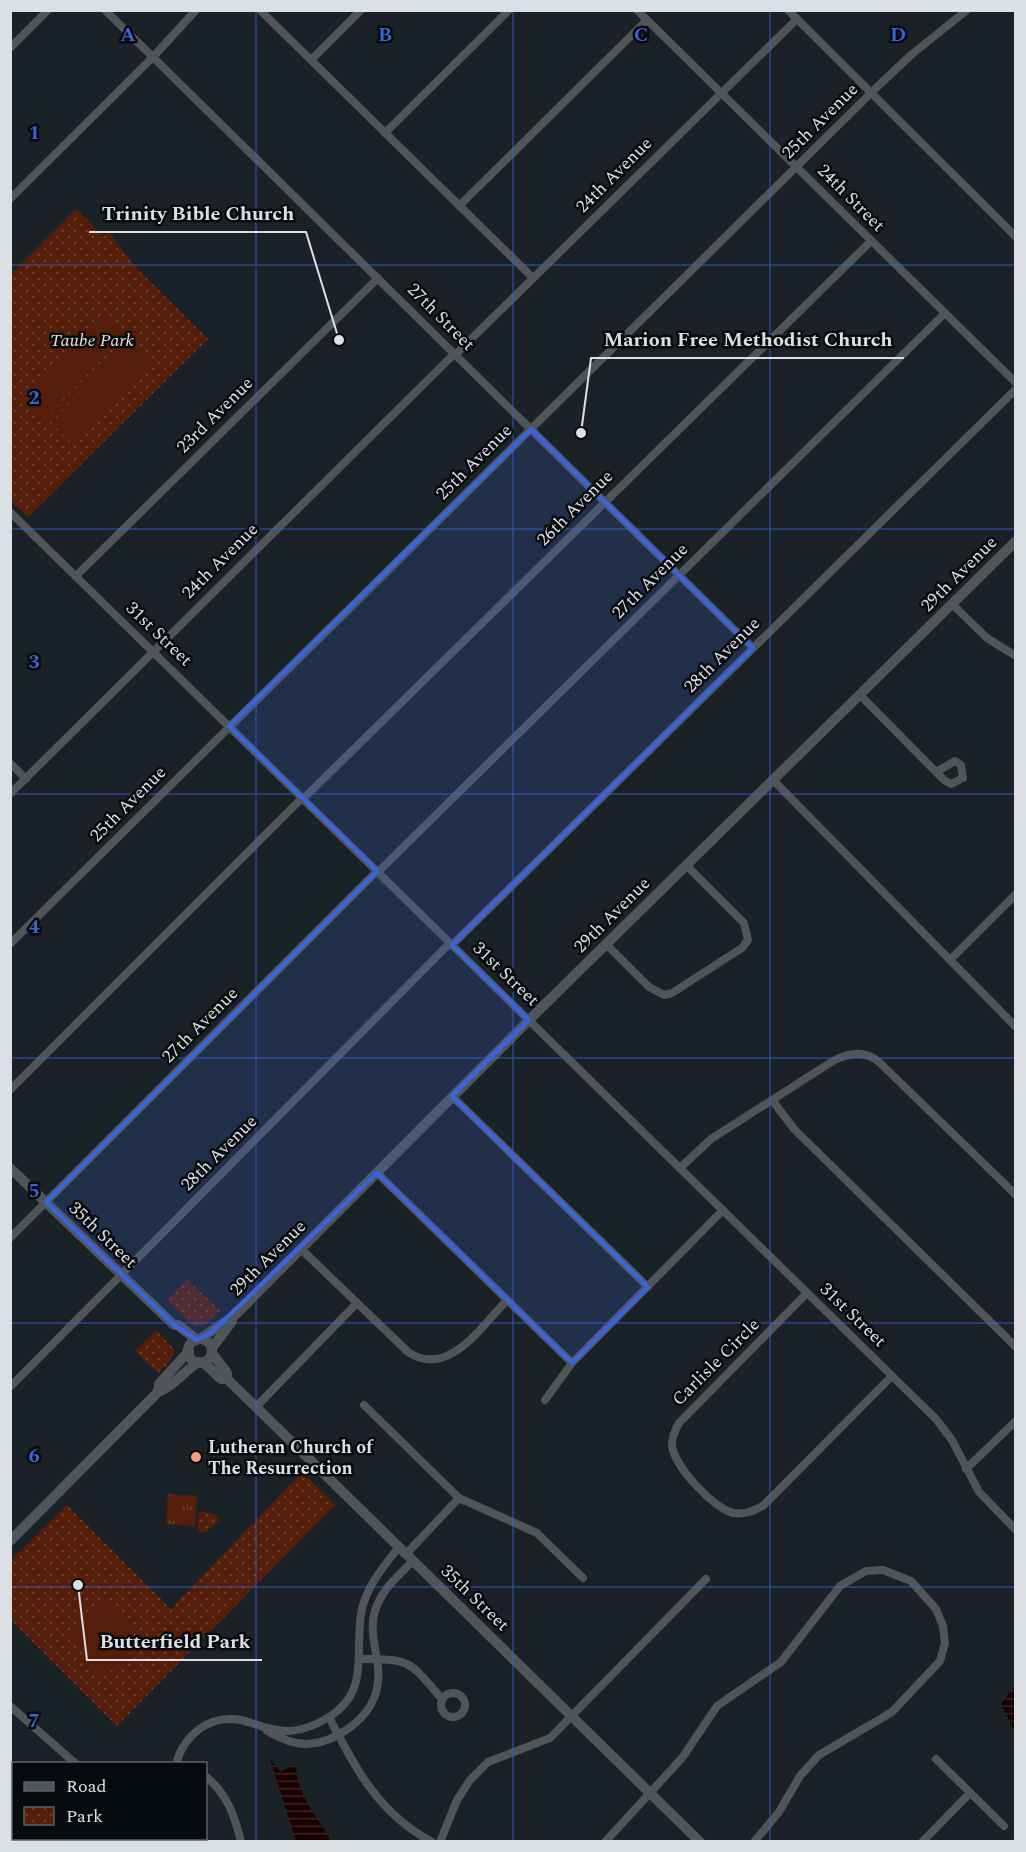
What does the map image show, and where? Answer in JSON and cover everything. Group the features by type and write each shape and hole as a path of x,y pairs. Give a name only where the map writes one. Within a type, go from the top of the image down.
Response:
{"street":[{"path":"10,48 48,10"},
{"name":"27th Street","path":"105,10 753,648"},
{"path":"10,198 153,57 196,10"},
{"path":"260,10 533,278"},
{"path":"311,60 361,10"},
{"path":"385,133 509,10"},
{"name":"24th Street","path":"637,10 1016,383"},
{"path":"788,10 1016,237"},
{"name":"25th Avenue","path":"10,944 796,167 911,55 967,10"},
{"name":"24th Avenue","path":"10,794 796,19"},
{"path":"459,206 647,20"},
{"name":"26th Avenue","path":"10,1090 303,798 871,241"},
{"name":"23rd Avenue","path":"76,576 378,278"},
{"name":"27th Avenue","path":"10,1238 377,871 945,313"},
{"name":"28th Avenue","path":"10,1387 451,944 1016,389"},
{"name":"31st Street","path":"10,512 892,1376 944,1429 979,1492 1016,1530"},
{"name":"29th Avenue","path":"158,1392 159,1384 194,1345 235,1315 452,1096 1016,542"},
{"path":"952,604 987,638 1016,656"},
{"path":"860,695 936,772"},
{"path":"10,763 26,778"},
{"path":"772,780 1016,1027"},
{"path":"606,944 649,987 664,995 672,993 742,948 748,940 744,923 686,865"},
{"path":"950,960 1016,894"},
{"path":"680,1168 711,1139 845,1055 855,1053 876,1059 1016,1195"},
{"path":"452,1096 648,1287"},
{"path":"772,1100 794,1129 1016,1347"},
{"name":"35th Street","path":"10,1168 174,1325 178,1324 194,1345 190,1357 201,1362 221,1379 227,1379 700,1842"},
{"path":"377,1173 572,1363"},
{"path":"545,1400 572,1363 723,1210"},
{"path":"301,1249 408,1353 424,1360 435,1361 456,1352 507,1300"},
{"name":"Carlisle Circle","path":"807,1293 679,1423 673,1434 672,1447 676,1461 718,1506 732,1512 750,1513 764,1505 892,1376"},
{"path":"256,1407 357,1304"},
{"name":"29th Avenue","path":"10,1541 158,1392 166,1390 212,1351 235,1315"},
{"path":"194,1345 207,1342 212,1351"},
{"name":"35th Street","path":"212,1351 227,1373 227,1379"},
{"path":"364,1405 459,1498 537,1533 583,1578"},
{"path":"966,1469 1016,1421"},
{"path":"177,1762 182,1744 196,1730 226,1720 239,1720 291,1731 311,1726 341,1708 352,1692 361,1659 359,1626 368,1590 459,1498"},
{"path":"256,1725 285,1741 304,1744 338,1736 356,1722 377,1691 379,1659 372,1631 374,1614 406,1554"},
{"path":"605,1842 682,1758 717,1706 781,1662 840,1586 850,1578 866,1571 883,1570 910,1581 936,1609 944,1626 945,1643 940,1661 892,1712 819,1755 800,1776 779,1812 754,1842"},
{"path":"440,1842 457,1800 470,1780 488,1762 550,1738 706,1579"},
{"path":"361,1659 398,1660 410,1664 442,1700"},
{"path":"10,1706 74,1762"},
{"path":"329,1717 358,1773 380,1803 407,1827 432,1842"},
{"path":"936,1759 1004,1826"},
{"path":"207,1778 231,1807 241,1842"},
{"path":"922,1842 970,1793"}],"highlighted area":[{"path":"531,429 753,648 452,945 529,1020 452,1096 648,1287 572,1363 377,1173 211,1333 197,1340 174,1325 46,1202 377,871 229,726"}],"green space":[{"name":"Taube Park","path":"76,209 103,236 109,232 135,267 208,339 28,517 11,500 11,274"},
{"path":"106,314 126,334 45,418 25,398"},
{"path":"132,340 152,360 71,443 51,423"},
{"path":"187,1279 220,1311 203,1326 193,1326 167,1300"},
{"path":"156,1330 175,1350 170,1361 158,1373 135,1351"},
{"path":"302,1472 335,1505 117,1726 11,1620 11,1560 67,1505 171,1609"},
{"path":"168,1494 197,1496 195,1526 166,1524"},
{"path":"199,1512 212,1513 220,1519 206,1532 197,1532"},
{"path":"108,1598 128,1621 134,1640 125,1659 101,1677 69,1634"}],"shaded area":[{"path":"1015,1686 1015,1732 1001,1704"},
{"path":"270,1759 281,1772 292,1765 296,1768 300,1788 331,1841 296,1841"}],"place":[{"name":"Trinity Bible Church","path":"339,340"},
{"name":"Marion Free Methodist Church","path":"581,433"},
{"name":"Lutheran Church of The Resurrection","path":"196,1457"},
{"name":"Butterfield Park","path":"78,1585"}]}
